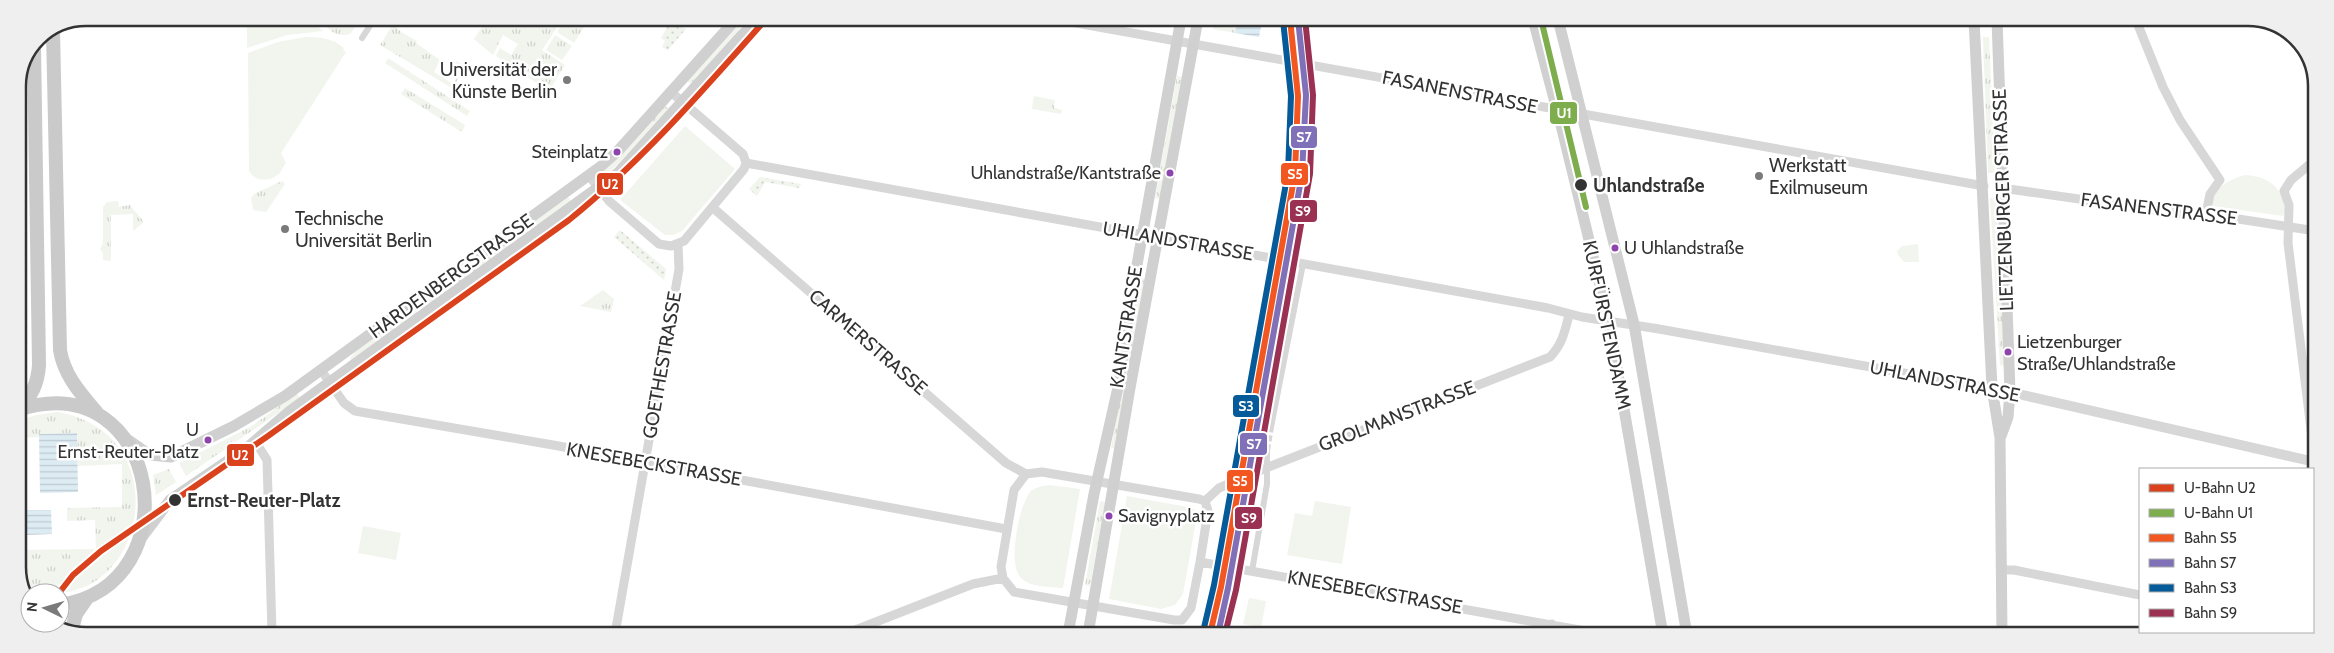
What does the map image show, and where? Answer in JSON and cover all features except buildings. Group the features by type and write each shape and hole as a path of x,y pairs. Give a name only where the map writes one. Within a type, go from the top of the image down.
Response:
{"main road":[{"name":"HARDENBERGSTRASSE","path":"124,436 135,446 150,454 164,457 177,455 274,403 588,176 617,152 730,26"},
{"name":"HARDENBERGSTRASSE","path":"139,541 174,497 255,441 276,422 329,382 623,168 752,26"},
{"name":"KANTSTRASSE","path":"1069,627 1096,481 1118,383 1142,234 1180,26"},
{"name":"KANTSTRASSE","path":"1089,627 1197,26"},
{"name":"KURFÜRSTENDAMM","path":"1535,26 1609,322 1662,627"},
{"name":"KURFÜRSTENDAMM","path":"1560,26 1634,324 1686,627"},
{"name":"LIETZENBURGER STRASSE","path":"1974,26 1984,186 1992,388 2000,438 2002,627"},
{"name":"LIETZENBURGER STRASSE","path":"1997,26 2010,392 2008,417 2000,438"},
{"path":"53,36 60,350 66,370 75,387 98,414 124,436 136,460 143,488 144,516 139,541 132,557 119,575 105,587 88,597 70,602"},
{"path":"26,402 36,386 39,365 34,57"},
{"path":"26,408 58,404 76,406 98,414"},
{"path":"73,625 76,614 88,597"}],"street":[{"path":"362,38 370,26"},
{"name":"FASANENSTRASSE","path":"1097,26 1984,186"},
{"path":"1287,26 1293,61"},
{"path":"2138,26 2163,87 2180,120 2220,180 2210,194 2206,214"},
{"path":"588,176 598,188 659,244 671,246 678,245 684,241 744,170 746,163 743,154 671,92"},
{"name":"UHLANDSTRASSE","path":"746,163 1548,308 1569,315 1634,324 1992,388 2308,460"},
{"path":"2308,166 2291,180 2284,191 2289,205 2289,254 2308,406"},
{"name":"FASANENSTRASSE","path":"2002,188 2190,216 2206,214 2308,230"},
{"name":"CARMERSTRASSE","path":"712,207 835,312 1006,463 1026,474"},
{"name":"GOETHESTRASSE","path":"616,627 679,270 678,245"},
{"path":"1271,428 1303,264"},
{"name":"GROLMANSTRASSE","path":"1205,501 1219,488 1266,468 1550,356 1558,350 1569,315"},
{"name":"KNESEBECKSTRASSE","path":"321,370 344,403 355,411 645,462 1006,529"},
{"path":"255,441 267,460 272,627"},
{"path":"1252,571 1267,484 1267,450"},
{"path":"1051,473 1096,481 1199,498 1205,501 1208,510 1200,562 1191,608 1182,620 1093,607 1014,592 1003,578 1001,567 1014,490 1026,474 1051,473"},
{"name":"KNESEBECKSTRASSE","path":"1200,562 1567,627"},
{"path":"2001,570 2014,570 2139,595"},
{"path":"862,627 973,584 1003,578"}],"green space":[{"path":"247,26 317,26 323,31 287,35 247,48"},
{"path":"326,26 356,26 347,35 334,33"},
{"path":"392,26 395,26 440,60 434,72 453,84 463,68 455,63 456,61 467,66 452,88 380,45"},
{"path":"483,26 558,26 542,50 565,65 549,91 496,56 500,48 511,55 518,44 503,35 493,55 474,39"},
{"path":"561,26 584,27 574,43 557,32"},
{"path":"668,26 682,26 686,29 668,50 662,47 665,41 661,38"},
{"path":"737,26 742,26 691,84 687,81"},
{"path":"1213,26 1236,26 1235,33 1213,29"},
{"path":"555,35 572,46 562,60 546,50"},
{"path":"305,37 331,40 344,48 343,50 346,52 281,153 286,163 279,174 269,179 256,178 249,170 248,53 278,42"},
{"path":"1983,37 1989,37 1995,173 1988,173"},
{"path":"388,58 470,111 467,116 385,63"},
{"path":"1177,76 1182,77 1160,199 1155,198"},
{"path":"405,88 465,125 462,132 401,94"},
{"path":"1034,96 1055,100 1054,108 1062,110 1061,114 1032,109"},
{"path":"664,106 669,108 606,175 603,171"},
{"name":"Steinplatz","path":"685,126 735,169 682,231 673,235 665,235 620,200"},
{"path":"2245,175 2257,177 2273,184 2283,200 2285,210 2283,216 2213,206 2213,200 2218,189 2228,182"},
{"path":"760,177 801,184 799,188 765,182 757,196 749,189"},
{"path":"282,181 285,184 266,212 253,210 251,198 254,194"},
{"path":"568,197 571,201 473,272 470,268"},
{"path":"1990,198 1997,199 2004,366 2000,365"},
{"path":"118,201 119,207 130,205 144,222 133,231 133,214 111,215 111,261 103,260 103,253 100,249 103,243 103,207 107,202"},
{"path":"620,230 666,269 664,280 614,237"},
{"path":"1918,244 1919,262 1904,262 1898,255 1897,251 1902,246"},
{"path":"464,272 468,277 351,360 350,358 357,350"},
{"path":"1141,278 1145,279 1114,448 1111,448"},
{"path":"603,290 614,299 611,312 580,306"},
{"path":"297,393 300,398 186,476 179,463 252,426"},
{"path":"58,412 98,428 124,455 135,488 133,524 120,556 97,580 70,590 70,583 28,583 26,571 26,550 96,549 95,520 67,521 67,508 122,507 122,464 78,466 77,433 39,434 39,437 26,438 26,418"},
{"path":"169,469 176,482 156,495 153,475"},
{"path":"1049,485 1080,489 1063,588 1030,584 1021,578 1015,561 1016,534 1022,508 1031,491"},
{"path":"1127,496 1193,508 1197,515 1183,594 1175,605 1161,609 1109,599"},
{"path":"1100,501 1105,502 1090,586 1085,585"},
{"path":"1315,501 1351,507 1342,564 1287,555 1295,513 1312,516"},
{"path":"363,526 401,533 396,560 358,553"},
{"path":"1249,598 1266,601 1261,627 1243,624"}],"shaded area":[{"path":"1236,26 1261,26 1259,37 1235,33"},
{"path":"77,433 78,492 40,493 39,434"},
{"path":"26,510 51,510 52,534 27,535"}],"tunnel":[{"path":"1267,450 1271,427"}],"metro line":[{"name":"U2","path":"67,583 73,575 101,551 268,436 569,220 648,148 760,26"},
{"name":"U1","path":"1543,26 1586,207"}],"rail line":[{"name":"S3","path":"1204,627 1214,585 1288,172 1291,96 1284,26"},
{"name":"S5","path":"1212,627 1221,587 1295,173 1298,96 1291,26"},
{"name":"S7","path":"1220,627 1302,174 1306,95 1299,26"},
{"name":"S9","path":"1227,627 1236,590 1310,174 1313,95 1306,26"}],"place":[{"name":"Universität der Künste Berlin","path":"567,80"},
{"name":"Steinplatz","path":"617,152"},
{"name":"Uhlandstraße/Kantstraße","path":"1170,173"},
{"name":"Werkstatt Exilmuseum","path":"1759,176"},
{"name":"Uhlandstraße","path":"1581,185"},
{"name":"Technische Universität Berlin","path":"285,229"},
{"name":"U Uhlandstraße","path":"1615,248"},
{"name":"Lietzenburger Straße/Uhlandstraße","path":"2008,352"},
{"name":"U Ernst-Reuter-Platz","path":"208,440"},
{"name":"Ernst-Reuter-Platz","path":"175,500"},
{"name":"Savignyplatz","path":"1109,516"}]}
